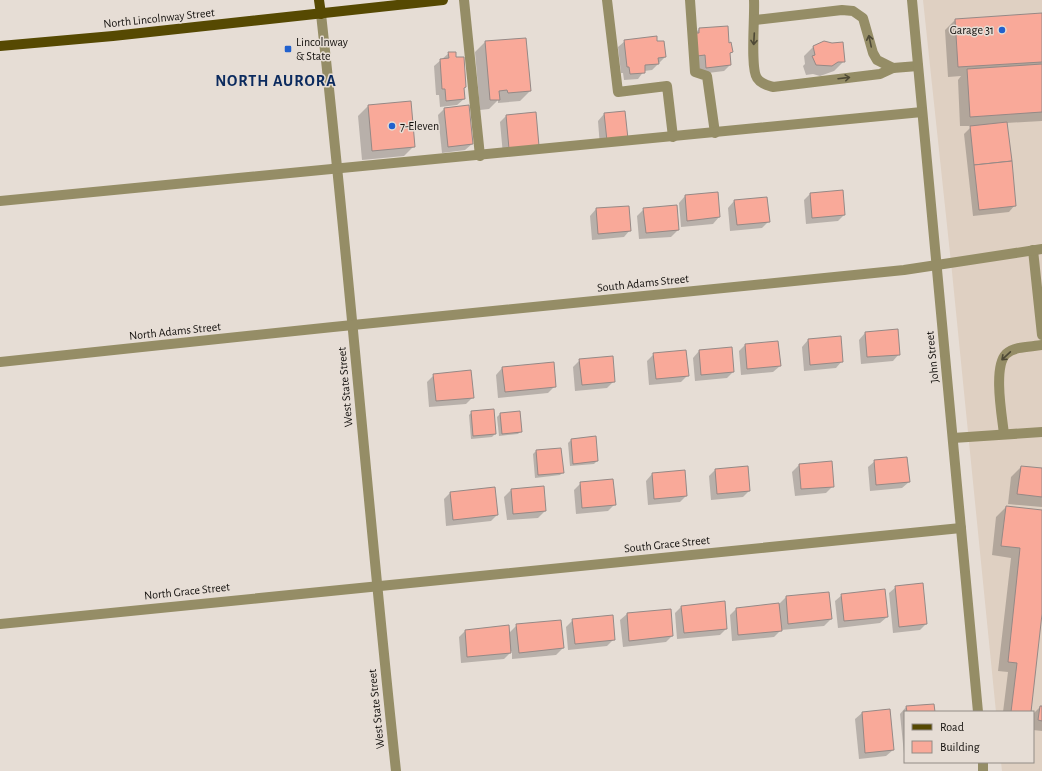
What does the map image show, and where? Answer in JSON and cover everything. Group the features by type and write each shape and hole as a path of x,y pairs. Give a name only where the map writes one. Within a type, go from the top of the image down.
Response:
{"main road":[{"name":"West State Street","path":"320,0 321,14"},
{"name":"North Lincolnway Street","path":"0,46 321,14 444,0"}],"street":[{"path":"464,0 480,156"},
{"path":"607,0 618,92 667,86 673,137"},
{"path":"690,0 695,72 707,76 715,133"},
{"path":"754,0 756,20 753,41 756,77 762,84 773,87 880,74 893,68 918,66"},
{"name":"John Street","path":"912,0 978,711"},
{"path":"756,20 842,10 853,11 863,18 873,53 877,60 893,68"},
{"name":"West State Street","path":"321,14 338,170 376,586 396,771"},
{"path":"0,201 338,170 922,112"},
{"path":"1038,250 1042,335"},
{"name":"South Adams Street","path":"352,325 904,270 1038,250"},
{"name":"North Adams Street","path":"0,362 352,325"},
{"path":"1004,434 999,374 1001,360 1007,353 1016,349 1042,345"},
{"path":"953,438 1042,432"},
{"name":"South Grace Street","path":"376,586 961,528"},
{"name":"North Grace Street","path":"0,624 376,586"}],"shaded area":[{"path":"923,0 1042,0 1042,771 1002,771 1001,763 1034,763 1034,711 996,711"}],"building":[{"path":"1042,13 1042,62 958,67 955,19"},
{"path":"728,26 729,43 731,42 733,52 730,53 731,65 706,68 705,55 697,56 694,33 699,33 699,28"},
{"path":"657,36 657,41 664,41 666,57 658,58 659,64 645,65 645,73 630,74 629,67 627,67 624,40"},
{"path":"526,38 531,91 508,93 507,90 499,91 500,100 490,100 485,41"},
{"path":"824,41 832,43 843,42 845,62 838,62 832,66 816,65 812,56 815,55 813,46"},
{"path":"448,52 456,52 456,57 464,57 466,87 464,88 465,99 446,101 445,89 442,89 440,59 449,58"},
{"path":"1042,64 1042,112 970,117 967,69"},
{"name":"7-Eleven","path":"411,101 415,147 372,151 368,105"},
{"path":"469,105 473,144 448,147 444,108"},
{"path":"625,111 628,139 607,141 604,113"},
{"path":"536,112 539,146 509,149 506,115"},
{"path":"1007,122 1012,161 974,165 970,126"},
{"path":"1012,161 1016,206 979,210 974,165"},
{"path":"843,190 845,215 812,218 810,193"},
{"path":"718,192 720,217 687,221 685,195"},
{"path":"767,197 770,222 737,225 734,200"},
{"path":"677,205 679,230 646,233 643,208"},
{"path":"629,206 631,231 598,234 596,208"},
{"path":"898,329 900,355 867,357 865,332"},
{"path":"841,336 843,362 810,365 808,339"},
{"path":"778,341 781,366 747,369 745,344"},
{"path":"732,347 734,372 701,375 699,350"},
{"path":"686,350 689,376 656,379 653,353"},
{"path":"613,356 615,382 582,385 579,359"},
{"path":"554,362 556,387 505,392 502,367"},
{"path":"471,370 474,398 436,401 433,374"},
{"path":"494,409 496,434 473,436 471,411"},
{"path":"520,411 522,432 502,434 500,413"},
{"path":"596,436 598,461 573,464 571,439"},
{"path":"561,448 564,473 538,475 536,450"},
{"path":"907,457 910,482 876,485 874,460"},
{"path":"832,461 834,487 801,489 799,464"},
{"path":"748,466 750,491 717,494 715,469"},
{"path":"1021,466 1042,468 1042,497 1017,494"},
{"path":"685,470 687,496 654,499 652,473"},
{"path":"613,479 616,505 582,508 580,482"},
{"path":"544,486 546,511 513,514 511,489"},
{"path":"495,487 498,515 453,520 450,492"},
{"path":"1006,506 1042,510 1042,614 1031,711 1011,711 1017,663 1008,662 1020,548 1001,546"},
{"path":"923,583 927,624 899,627 895,586"},
{"path":"885,589 888,617 844,621 841,594"},
{"path":"829,592 832,619 788,624 786,596"},
{"path":"725,601 727,629 684,633 681,606"},
{"path":"779,603 782,631 738,635 736,608"},
{"path":"671,609 673,636 629,641 627,613"},
{"path":"613,615 615,640 575,644 572,619"},
{"path":"561,620 564,648 519,653 516,624"},
{"path":"509,625 511,653 467,657 465,630"},
{"path":"934,704 935,711 907,711 906,706"},
{"path":"1040,706 1042,706 1042,721 1038,720"},
{"path":"890,709 894,750 865,753 862,712"}],"place":[{"name":"Garage 31","path":"1002,30"},
{"name":"Lincolnway & State","path":"288,49"},
{"name":"7-Eleven","path":"392,126"}],"district":[{"name":"NORTH AURORA","path":"276,80"}]}
